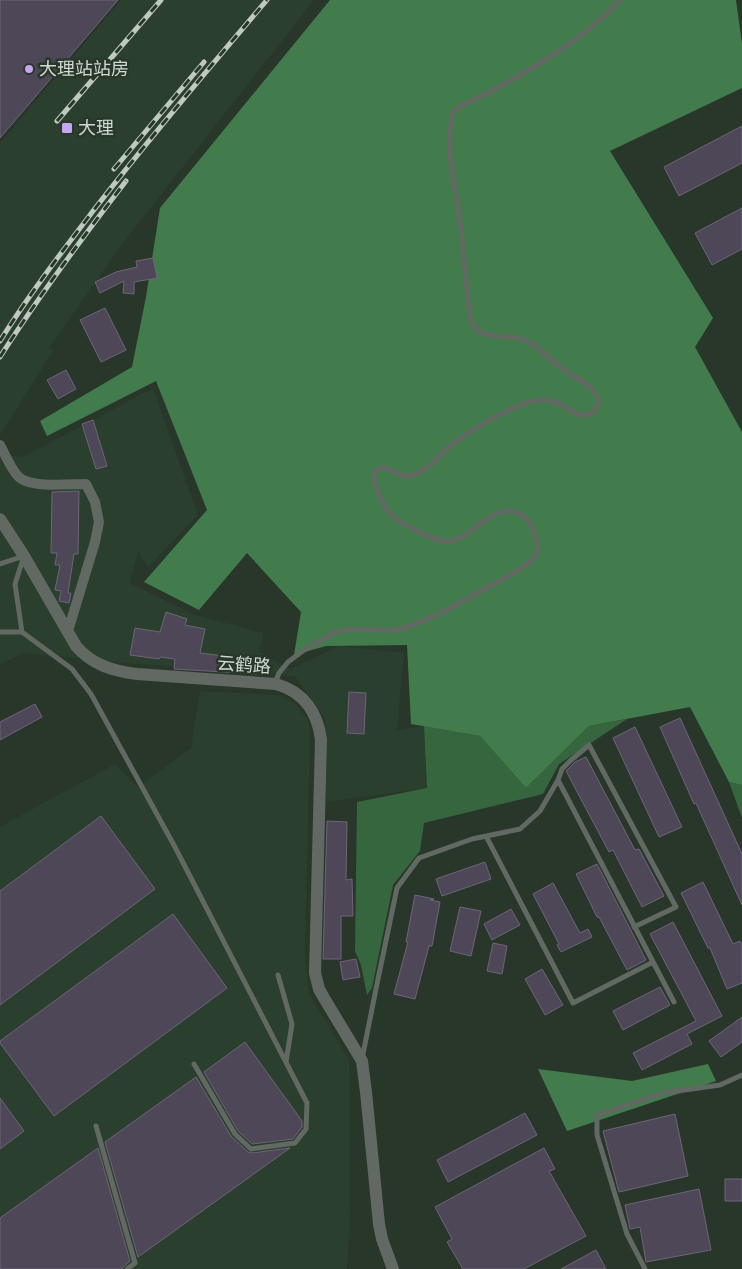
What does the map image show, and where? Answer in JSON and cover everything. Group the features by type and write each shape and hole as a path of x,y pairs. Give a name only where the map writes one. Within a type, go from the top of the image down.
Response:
{"street":[{"path":"0,445 20,478 35,484 86,484 95,502 99,522 68,631"},
{"name":"云鹤路","path":"0,519 24,556 76,646 97,664 124,672 275,684 292,690 307,703 316,718 320,740 315,973 319,989 362,1062"},
{"path":"362,1062 377,1215 382,1239 393,1269"}],"lane":[{"path":"275,684 279,673 288,662 331,634 348,628 395,630 420,623 514,573 527,564 537,553 538,550 532,528 523,516 514,512 503,512 492,516 462,537 452,541 444,541 419,532 400,522 388,511 376,486 374,475 376,470 381,468 390,469 404,476 420,472 467,434 505,413 534,401 550,400 574,413 582,415 595,410 598,402 597,396 590,387 563,369 529,342 518,338 484,334 477,330 472,323 468,309 459,210 450,155 450,132 455,110 509,82 558,52 597,22 620,0"},
{"path":"0,564 24,556"},
{"path":"22,632 15,584 24,556"},
{"path":"0,632 22,632 72,669 91,694 176,849 307,1103 306,1129 295,1143 251,1149 235,1134 194,1064"},
{"path":"362,1062 397,888 419,858 472,839 520,829 540,811 558,780 562,769 589,745 676,907 634,927"},
{"path":"558,780 674,1002"},
{"path":"486,836 572,1003 653,962"},
{"path":"278,975 292,1024 286,1062"},
{"path":"645,1269 627,1234 597,1135 597,1115 663,1093 720,1085 742,1075"},
{"path":"96,1126 135,1263 127,1269"}],"shaded area":[{"path":"121,0 314,0 120,247 49,348 53,351 0,435 0,143"},
{"path":"153,388 198,515 148,567 138,552 130,583 195,615 264,633 259,651 290,669 339,646 404,653 397,730 424,726 427,788 326,802 325,718 295,676 24,653 0,664 0,454 23,457"},
{"path":"200,691 278,695 294,703 307,718 310,730 305,957 309,994 349,1059 350,1220 347,1269 0,1269 0,827 115,764 138,787 191,748"}],"green space":[{"path":"330,0 736,0 742,44 742,88 610,151 713,318 695,347 742,432 742,785 729,782 690,707 589,726 526,788 480,736 411,724 407,645 326,646 294,655 301,612 247,553 199,610 144,582 207,510 156,381 47,436 40,421 132,367 146,297 160,208"},
{"path":"627,719 559,764 543,794 424,823 420,851 393,885 372,988 367,995 361,965 355,951 357,802 427,788 424,726 480,736 526,788 589,726"},
{"path":"729,782 742,785 742,818"},
{"path":"708,1064 716,1081 567,1131 538,1069 632,1081"}],"building":[{"name":"大理站站房","path":"0,0 118,0 0,138"},
{"path":"742,126 742,163 679,196 664,167"},
{"path":"742,208 742,249 712,265 695,233"},
{"path":"153,258 157,278 134,282 134,294 123,293 124,281 100,293 95,282 116,272 137,267 136,261"},
{"path":"105,308 126,350 101,362 80,320"},
{"path":"66,370 76,389 58,399 47,380"},
{"path":"93,420 107,466 96,469 82,424"},
{"path":"79,491 78,554 74,554 68,593 71,593 69,603 59,601 61,591 55,590 60,565 55,565 57,553 51,553 52,492"},
{"path":"166,612 187,619 185,625 205,629 200,653 232,657 231,662 257,662 257,674 174,669 175,659 130,655 135,628 160,632"},
{"path":"349,692 366,693 364,734 347,733"},
{"path":"35,704 42,717 0,740 0,722"},
{"path":"680,718 742,854 742,905 660,727"},
{"path":"635,727 682,827 659,837 613,738"},
{"path":"586,757 635,850 639,849 664,896 642,907 613,850 609,852 566,771 575,762"},
{"path":"101,816 155,889 0,1005 0,891"},
{"path":"327,821 347,822 346,880 352,879 353,916 341,916 341,959 323,959"},
{"path":"485,862 491,879 442,896 436,879"},
{"path":"597,864 646,960 627,970 599,917 597,917 576,874"},
{"path":"703,882 733,944 740,941 742,945 742,983 727,989 710,948 708,948 681,893"},
{"path":"553,883 580,933 588,929 592,937 561,952 557,945 559,944 533,894"},
{"path":"415,895 440,902 432,946 429,946 415,999 394,994 408,942 406,942"},
{"path":"460,907 481,911 471,956 450,951"},
{"path":"511,909 520,925 492,940 484,924"},
{"path":"173,914 227,988 54,1116 0,1041"},
{"path":"673,922 722,1016 687,1034 692,1044 642,1070 633,1053 696,1021 650,934"},
{"path":"493,943 507,946 502,974 487,971"},
{"path":"356,959 360,977 343,980 340,962"},
{"path":"542,969 563,1005 545,1015 525,979"},
{"path":"660,987 670,1005 623,1030 613,1011"},
{"path":"742,1017 742,1042 721,1057 709,1041"},
{"path":"245,1042 302,1121 302,1127 293,1139 252,1144 238,1131 204,1072"},
{"path":"196,1077 231,1136 248,1152 290,1148 138,1257 105,1142"},
{"path":"0,1098 24,1131 0,1149"},
{"path":"525,1113 537,1135 448,1182 437,1160"},
{"path":"675,1114 688,1176 619,1192 603,1131"},
{"path":"98,1148 130,1261 121,1269 0,1269 0,1218"},
{"path":"544,1148 555,1169 549,1171 586,1236 524,1269 463,1269 447,1242 452,1239 435,1207"},
{"path":"725,1179 742,1179 742,1201 725,1201"},
{"path":"699,1189 711,1250 646,1262 640,1227 630,1229 625,1205"},
{"path":"596,1250 606,1269 561,1269"}],"railway":[{"path":"57,121 161,0"},
{"path":"0,341 33,291 93,211 179,104 267,0"},
{"path":"114,169 204,62"},
{"path":"0,357 61,268 126,181"}],"place":[{"name":"大理站站房","path":"29,69"},
{"name":"大理","path":"67,128"}]}
